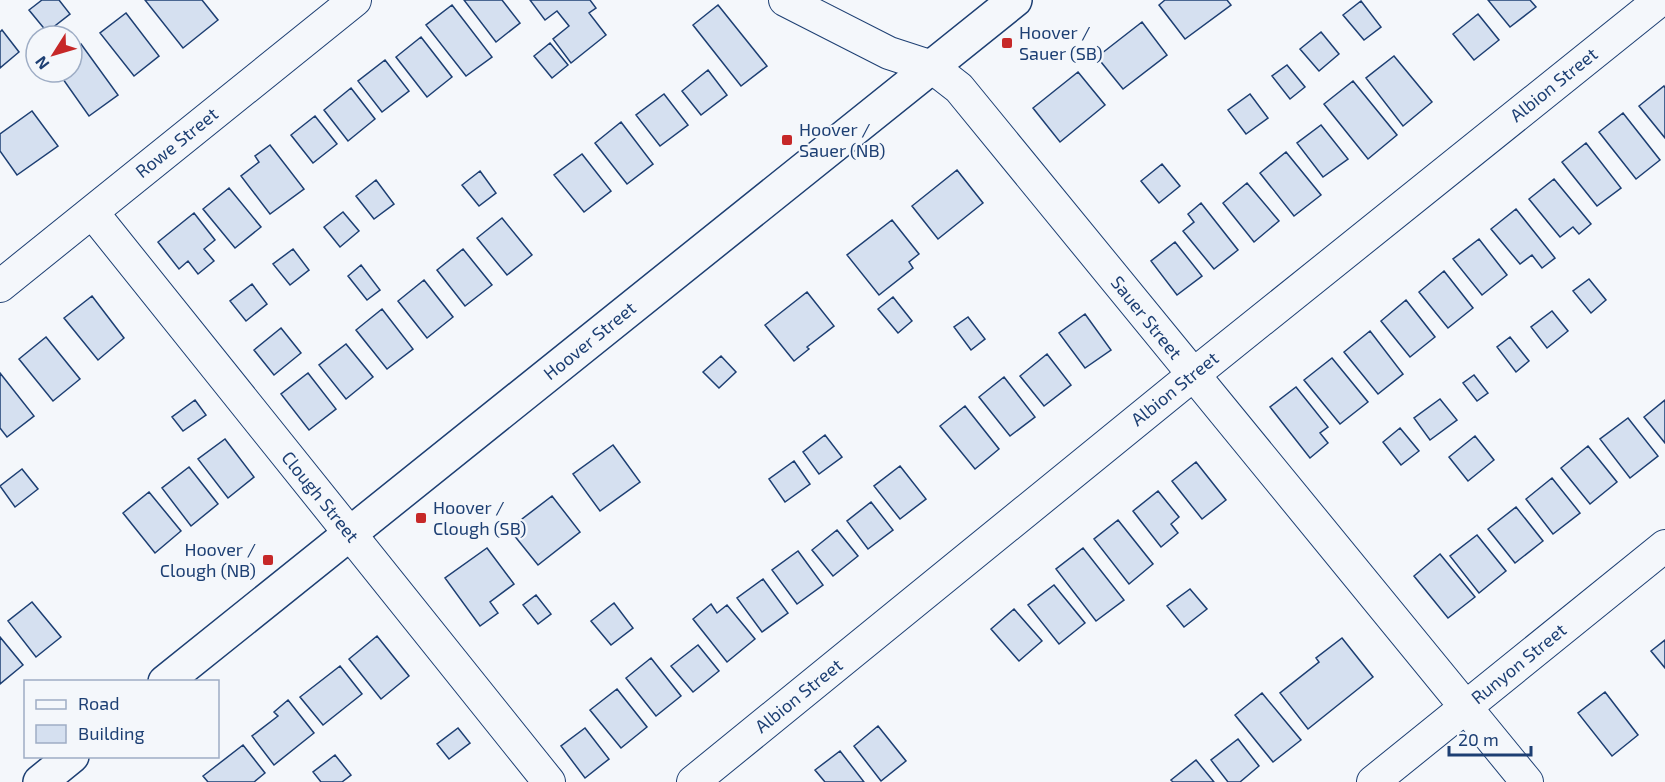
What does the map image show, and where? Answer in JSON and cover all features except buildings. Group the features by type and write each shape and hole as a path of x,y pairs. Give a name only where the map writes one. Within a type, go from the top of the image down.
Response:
{"main road":[{"name":"Hoover Street","path":"166,680 1015,0"},
{"path":"40,782 70,758"}],"street":[{"name":"Rowe Street","path":"0,286 355,0"},
{"name":"Sauer Street","path":"785,0 889,53 932,67 959,88 1527,782"},
{"name":"Albion Street","path":"693,782 1193,375 1660,0"},
{"name":"Clough Street","path":"92,212 549,782"},
{"name":"Runyon Street","path":"1373,782 1665,546"}],"place":[{"name":"Hoover / Sauer (SB)","path":"1007,43"},
{"name":"Hoover / Sauer (NB)","path":"787,140"},
{"name":"Hoover / Clough (SB)","path":"421,518"},
{"name":"Hoover / Clough (NB)","path":"268,560"}]}
